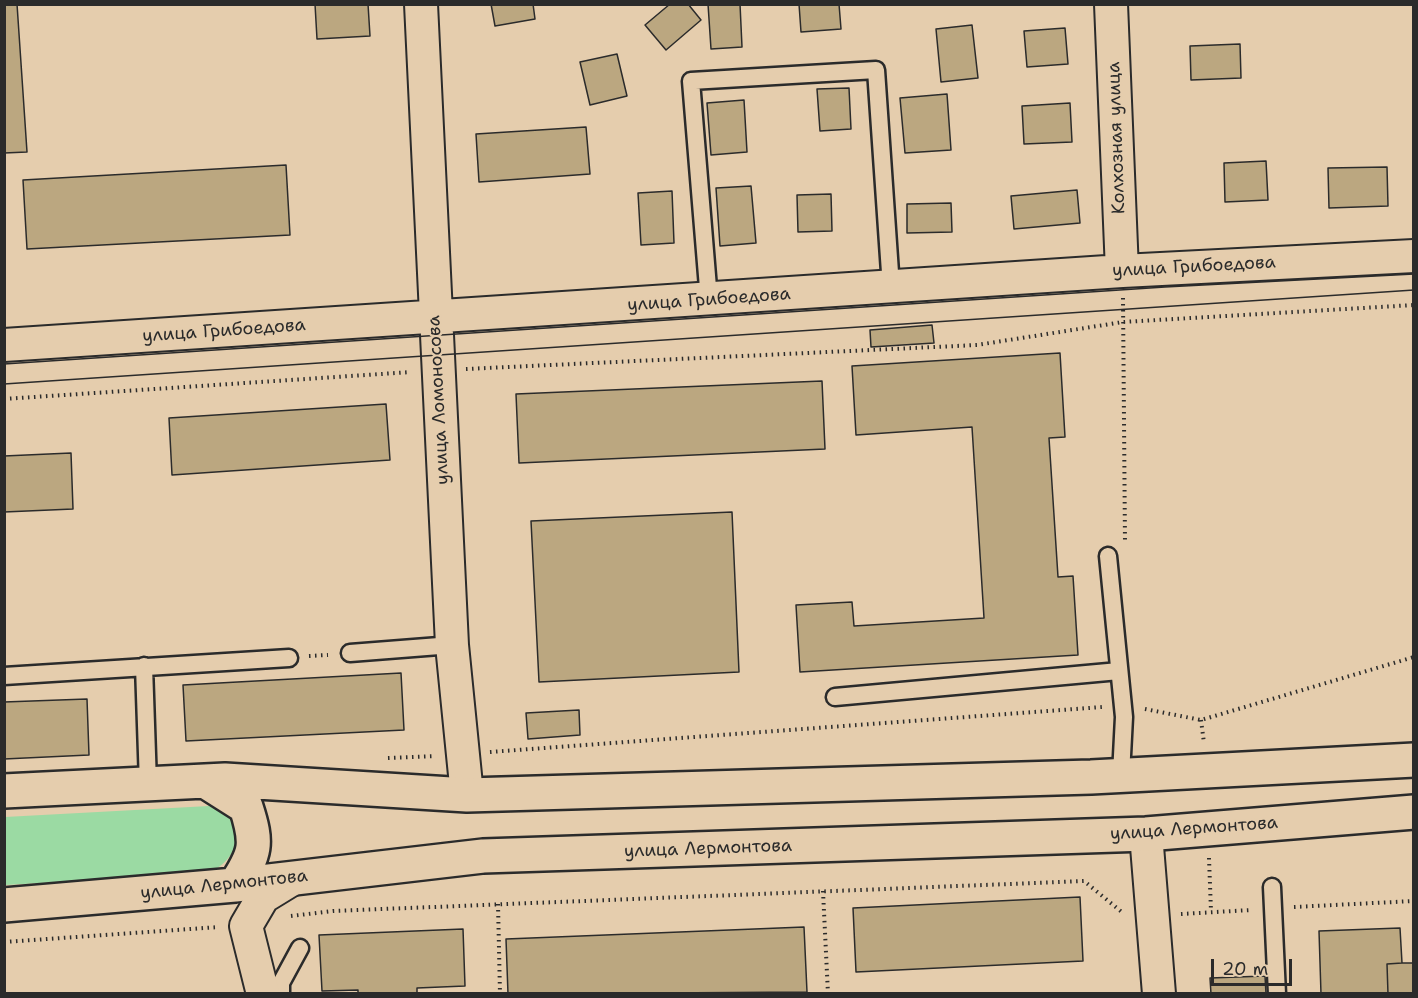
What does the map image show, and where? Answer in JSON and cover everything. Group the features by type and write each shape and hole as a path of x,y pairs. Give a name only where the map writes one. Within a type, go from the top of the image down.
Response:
{"main road":[{"path":"4,791 225,780 467,795 1121,775 1413,760"},
{"path":"205,781 246,807 254,832 253,858 235,885"},
{"name":"улица Лермонтова","path":"4,904 235,885 483,856 1146,834 1410,814"}],"street":[{"name":"улица Ломоносова","path":"421,4 452,645 467,795"},
{"name":"Колхозная улица","path":"1111,4 1122,271"},
{"name":"улица Грибоедова","path":"4,345 1122,271 1413,256"},
{"path":"1146,834 1159,993"},
{"path":"263,993 246,926 263,897 294,878"}],"lane":[{"path":"709,300 691,81 876,70 891,287"},
{"path":"1108,556 1123,705 1121,775"},
{"path":"350,653 452,645"},
{"path":"4,676 289,658"},
{"path":"144,666 148,784"},
{"path":"835,697 1119,671"},
{"path":"1272,887 1277,993"},
{"path":"280,993 281,983 300,948"}],"path":[{"path":"1122,271 1125,550"},
{"path":"4,399 438,370 977,345 1123,322 1413,305"},
{"path":"289,658 350,653"},
{"path":"382,758 1123,705 1201,720 1413,657"},
{"path":"1201,720 1205,752"},
{"path":"1209,848 1211,911"},
{"path":"4,942 246,926 309,912 1084,881 1127,916 1413,901"},
{"path":"823,891 828,993"},
{"path":"498,904 500,993"}],"green space":[{"path":"209,806 222,812 231,820 236,829 237,839 228,859 207,874 5,885 5,817"}],"building":[{"path":"4,4 17,4 27,152 4,153"},
{"path":"315,4 368,4 370,36 317,39"},
{"path":"491,4 533,4 535,19 495,26"},
{"path":"670,4 688,4 701,20 666,50 645,25"},
{"path":"708,4 740,4 742,47 711,49"},
{"path":"799,4 839,4 841,29 801,32"},
{"path":"972,25 978,78 941,82 936,29"},
{"path":"1065,28 1068,64 1027,67 1024,31"},
{"path":"1240,44 1241,78 1191,80 1190,46"},
{"path":"617,54 627,96 590,105 580,62"},
{"path":"849,88 851,129 820,131 817,89"},
{"path":"947,94 951,150 905,153 900,98"},
{"path":"744,100 747,152 711,155 707,103"},
{"path":"1070,103 1072,142 1024,144 1022,106"},
{"path":"586,127 590,174 479,182 476,134"},
{"path":"1266,161 1268,200 1225,202 1224,163"},
{"path":"286,165 290,235 27,249 23,180"},
{"path":"1387,167 1388,206 1329,208 1328,168"},
{"path":"751,186 756,243 720,246 716,188"},
{"path":"1077,190 1080,223 1014,229 1011,196"},
{"path":"672,191 674,243 641,245 638,193"},
{"path":"831,194 832,231 798,232 797,195"},
{"path":"951,203 952,232 907,233 907,204"},
{"path":"932,325 934,343 871,347 870,330"},
{"path":"1060,353 1065,437 1049,438 1058,577 1073,576 1078,655 800,672 796,605 852,602 854,626 984,618 972,427 856,435 852,366"},
{"path":"822,381 825,449 519,463 516,394"},
{"path":"386,404 390,460 172,475 169,418"},
{"path":"71,453 73,509 4,512 4,456"},
{"path":"732,512 739,672 539,682 531,521"},
{"path":"401,673 404,730 186,741 183,685"},
{"path":"87,699 89,755 4,759 4,702"},
{"path":"579,710 580,735 528,739 526,713"},
{"path":"1080,897 1083,961 856,972 853,908"},
{"path":"804,927 807,992 508,994 506,939"},
{"path":"1400,928 1402,963 1387,964 1388,994 1321,994 1319,931"},
{"path":"463,929 465,986 417,988 417,994 358,994 358,990 322,991 319,935"},
{"path":"1414,963 1414,994 1388,994 1387,964"},
{"path":"1265,976 1266,994 1211,994 1210,978"}],"tram line":[{"path":"4,364 1165,287 1414,274"},
{"path":"4,384 1414,290"}]}
